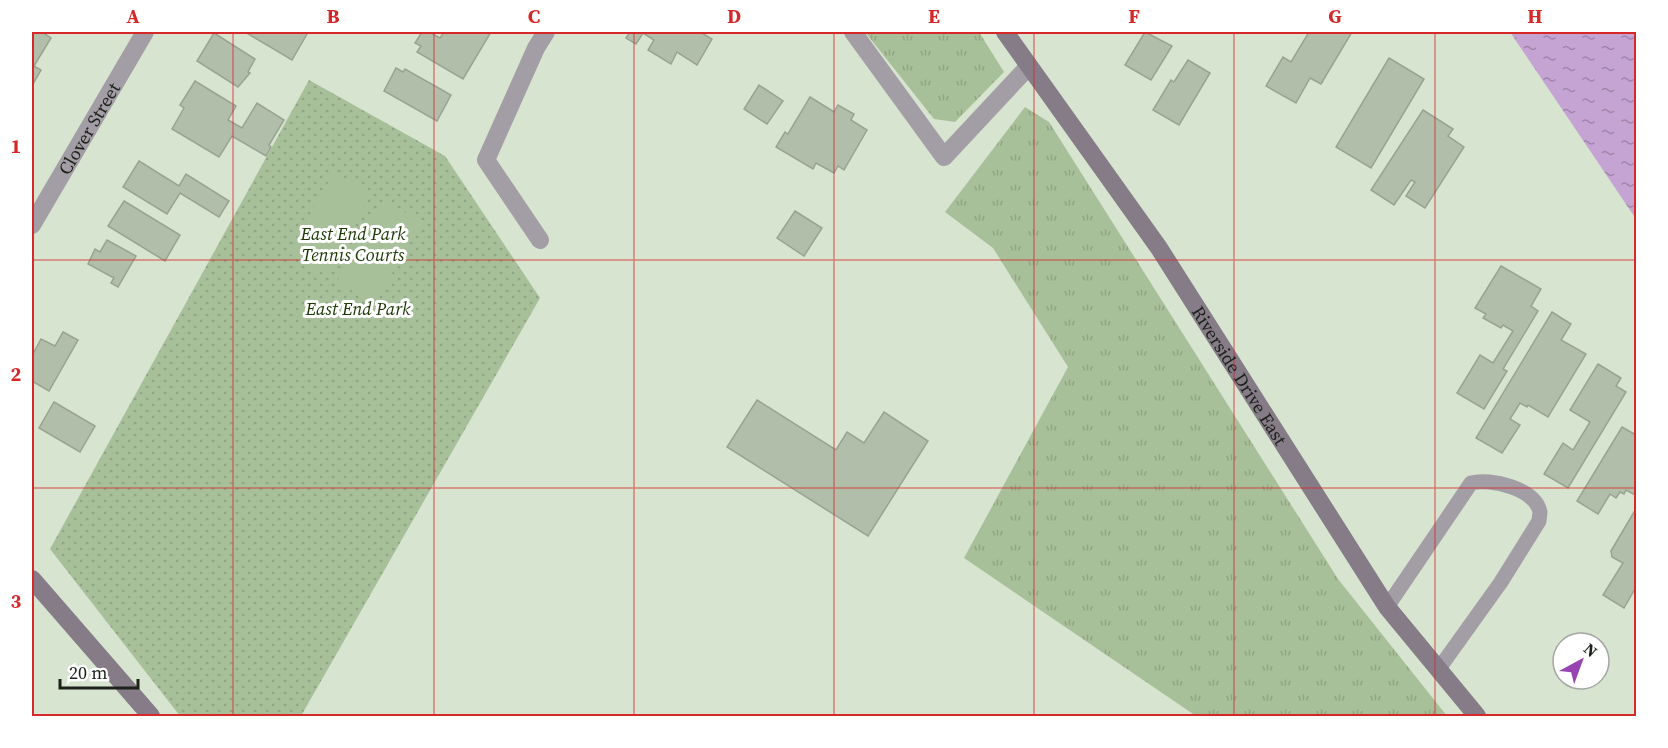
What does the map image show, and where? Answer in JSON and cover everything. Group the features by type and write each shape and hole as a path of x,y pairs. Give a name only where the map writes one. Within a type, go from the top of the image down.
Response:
{"main road":[{"name":"Riverside Drive East","path":"1005,32 1159,248 1387,607 1477,717"},
{"path":"32,579 150,717"}],"street":[{"name":"Clover Street","path":"32,225 145,32"},
{"path":"540,240 486,160 536,48 546,32"},
{"path":"853,32 944,157 1029,66"}],"lane":[{"path":"1387,607 1471,483 1496,482 1523,492 1534,501 1540,511 1539,521 1501,582 1438,670"}],"green space":[{"path":"865,32 979,32 1004,72 955,122 934,119"},
{"name":"East End Park","path":"309,80 445,156 540,298 301,716 180,716 50,549"},
{"path":"1025,107 1049,122 1338,579 1447,716 1196,716 964,558 1068,367 993,248 945,212"},
{"path":"334,172 372,193 326,275 288,253"},
{"path":"383,200 422,222 375,303 337,282"}],"water":[{"path":"1510,32 1636,32 1636,219"}],"building":[{"path":"32,32 42,32 51,38 34,66 41,70 33,84 32,83"},
{"path":"245,32 307,32 307,34 292,60"},
{"path":"422,32 429,32 440,38 444,32 491,32 463,79 417,52 421,46 415,43"},
{"path":"630,32 700,32 712,39 697,65 677,52 671,64 648,50 654,40 643,33 636,44 626,38"},
{"path":"1145,32 1172,46 1151,80 1125,65"},
{"path":"1309,32 1352,32 1321,84 1310,78 1296,103 1266,86 1283,57 1291,62"},
{"path":"214,33 255,59 248,72 250,73 238,87 197,61"},
{"path":"1389,58 1424,79 1371,168 1336,147"},
{"path":"1188,60 1210,73 1179,125 1153,110 1171,80 1174,82"},
{"path":"396,68 403,72 405,69 451,95 437,121 384,91"},
{"path":"195,81 236,106 228,120 242,128 257,103 284,120 269,145 271,147 266,156 232,136 219,157 172,129 184,108 180,105"},
{"path":"759,85 783,101 767,124 744,109"},
{"path":"810,97 834,112 838,105 854,114 851,120 867,130 844,170 838,166 834,173 816,163 813,169 776,147 785,132 788,134"},
{"path":"1423,110 1453,129 1448,136 1464,147 1425,208 1406,196 1415,182 1411,180 1394,205 1371,190"},
{"path":"139,161 179,186 186,174 229,201 219,217 180,193 167,214 123,187"},
{"path":"124,201 180,235 165,261 108,226"},
{"path":"795,211 822,228 804,256 777,238"},
{"path":"107,240 136,256 118,287 111,283 114,278 88,264 95,249 100,252"},
{"path":"1501,266 1541,289 1531,306 1538,311 1503,369 1507,371 1484,409 1457,393 1480,355 1493,363 1513,331 1503,325 1501,328 1483,318 1486,314 1475,308"},
{"path":"1552,312 1571,324 1561,340 1586,354 1548,417 1520,403 1510,419 1520,425 1502,453 1476,438"},
{"path":"63,332 78,340 49,391 32,381 32,356 41,339 55,346"},
{"path":"1598,364 1621,378 1616,386 1626,392 1568,488 1544,474 1563,443 1573,450 1590,422 1570,410"},
{"path":"757,400 836,450 847,432 864,443 884,412 928,441 868,536 727,447"},
{"path":"54,402 95,426 80,452 39,428"},
{"path":"1622,427 1636,435 1636,492 1635,495 1626,490 1624,494 1620,492 1616,498 1610,494 1598,514 1577,501"},
{"path":"1634,512 1636,514 1636,587 1624,608 1603,595 1623,563 1612,557 1611,551"}],"park label":[{"name":"East End Park Tennis Courts","path":"353,243"}]}
